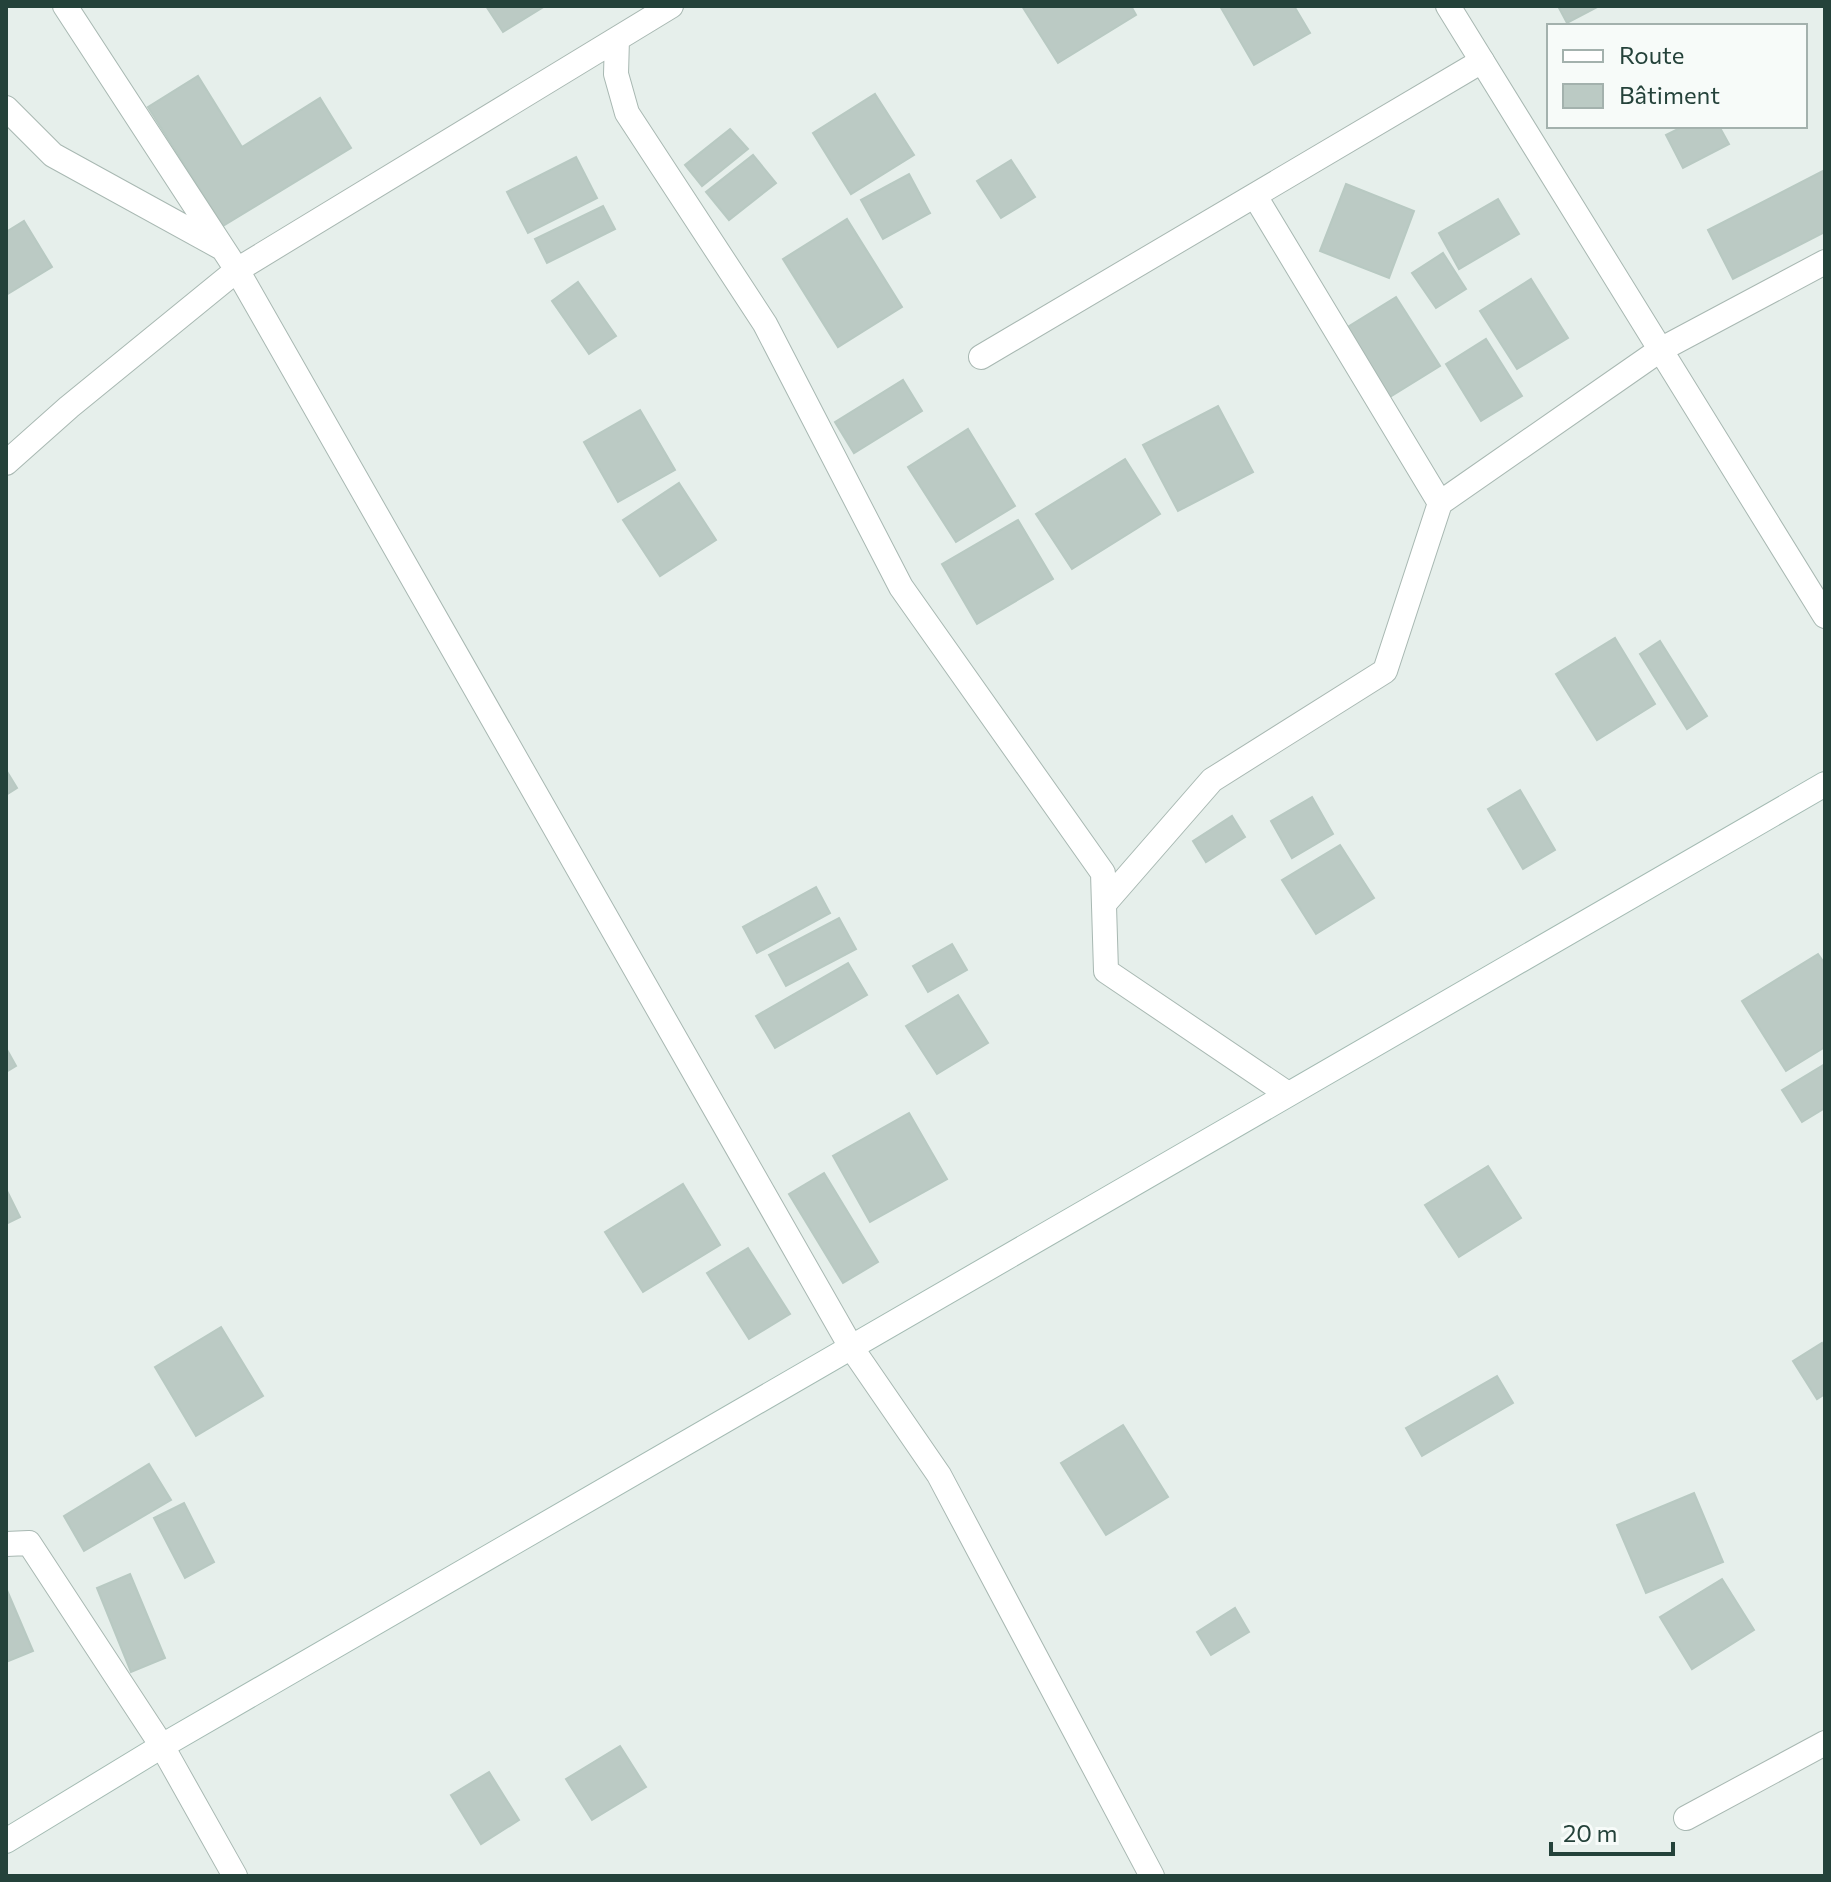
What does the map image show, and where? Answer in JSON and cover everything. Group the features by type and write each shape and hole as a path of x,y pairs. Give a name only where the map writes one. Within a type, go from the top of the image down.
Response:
{"street":[{"path":"65,6 237,270 851,1347 939,1475 1152,1876"},
{"path":"6,463 69,407 237,270 671,6"},
{"path":"1448,6 1825,616"},
{"path":"617,39 616,74 627,113 765,324 901,587 1103,873 1106,971 1288,1094"},
{"path":"981,357 1482,61"},
{"path":"6,108 53,155 224,249"},
{"path":"1255,196 1440,503"},
{"path":"1104,904 1212,780 1385,671 1440,503 1660,350 1825,262"},
{"path":"6,1841 162,1746 1825,784"},
{"path":"6,1544 29,1543 162,1746 235,1876"},
{"path":"1686,1818 1825,1743"}],"building":[{"path":"486,6 545,6 503,32"},
{"path":"1022,6 1131,6 1136,15 1058,63"},
{"path":"1220,6 1294,6 1310,33 1254,65"},
{"path":"1558,6 1599,6 1567,23"},
{"path":"198,76 242,147 320,98 351,148 223,226 148,107"},
{"path":"875,94 914,155 851,194 813,133"},
{"path":"1680,128 1720,128 1729,144 1683,168 1666,135"},
{"path":"730,129 748,149 702,186 685,165"},
{"path":"753,155 776,183 729,220 706,192"},
{"path":"576,157 597,198 528,233 507,192"},
{"path":"1011,160 1035,197 1001,218 977,181"},
{"path":"1825,170 1825,232 1733,279 1708,230"},
{"path":"909,174 930,213 883,239 861,200"},
{"path":"1346,184 1414,211 1389,278 1320,251"},
{"path":"1498,199 1519,234 1459,269 1439,233"},
{"path":"603,206 615,229 547,263 535,239"},
{"path":"847,219 902,307 838,347 783,259"},
{"path":"24,221 52,267 6,295 6,232"},
{"path":"1443,253 1466,289 1436,308 1412,273"},
{"path":"1531,279 1568,338 1517,369 1480,311"},
{"path":"578,282 616,336 589,354 552,301"},
{"path":"1396,297 1440,366 1390,397 1346,328"},
{"path":"1486,339 1522,396 1481,421 1446,364"},
{"path":"903,380 922,411 854,453 835,422"},
{"path":"1218,406 1253,472 1178,511 1143,445"},
{"path":"640,410 675,470 618,502 584,442"},
{"path":"968,429 1015,506 956,542 908,467"},
{"path":"1125,459 1160,514 1072,569 1036,514"},
{"path":"679,483 716,540 660,576 623,520"},
{"path":"1018,520 1053,579 977,624 942,564"},
{"path":"1615,638 1655,704 1597,740 1556,674"},
{"path":"1660,641 1707,716 1687,729 1640,654"},
{"path":"6,770 17,788 6,795"},
{"path":"1520,790 1555,850 1523,869 1488,809"},
{"path":"1312,797 1333,834 1292,858 1271,821"},
{"path":"1232,816 1245,837 1206,862 1193,841"},
{"path":"1340,845 1374,898 1316,934 1282,880"},
{"path":"816,887 830,913 757,953 743,927"},
{"path":"839,918 856,949 786,986 769,955"},
{"path":"952,944 967,970 928,992 913,966"},
{"path":"1818,954 1825,964 1825,1047 1786,1071 1742,1001"},
{"path":"848,963 867,995 775,1048 756,1016"},
{"path":"958,995 988,1043 937,1074 906,1026"},
{"path":"6,1048 16,1066 6,1072"},
{"path":"1825,1064 1825,1108 1802,1122 1782,1090"},
{"path":"909,1113 947,1179 870,1222 833,1156"},
{"path":"1488,1166 1521,1218 1459,1257 1425,1205"},
{"path":"824,1173 878,1262 843,1283 789,1194"},
{"path":"683,1184 720,1245 643,1292 605,1232"},
{"path":"6,1189 20,1217 6,1224"},
{"path":"748,1248 790,1314 749,1339 707,1273"},
{"path":"221,1327 263,1396 196,1436 155,1367"},
{"path":"1822,1343 1825,1348 1825,1394 1817,1399 1793,1361"},
{"path":"1497,1376 1513,1403 1422,1456 1406,1428"},
{"path":"1123,1425 1168,1497 1106,1535 1061,1463"},
{"path":"149,1464 171,1500 84,1551 64,1516"},
{"path":"1694,1493 1723,1562 1646,1593 1617,1525"},
{"path":"184,1503 214,1562 185,1578 154,1518"},
{"path":"130,1574 165,1658 131,1672 97,1588"},
{"path":"1722,1579 1754,1630 1692,1669 1660,1617"},
{"path":"6,1588 33,1651 6,1662"},
{"path":"1235,1608 1249,1632 1211,1655 1197,1632"},
{"path":"620,1746 646,1787 592,1820 566,1779"},
{"path":"489,1772 519,1820 481,1844 451,1795"}]}
